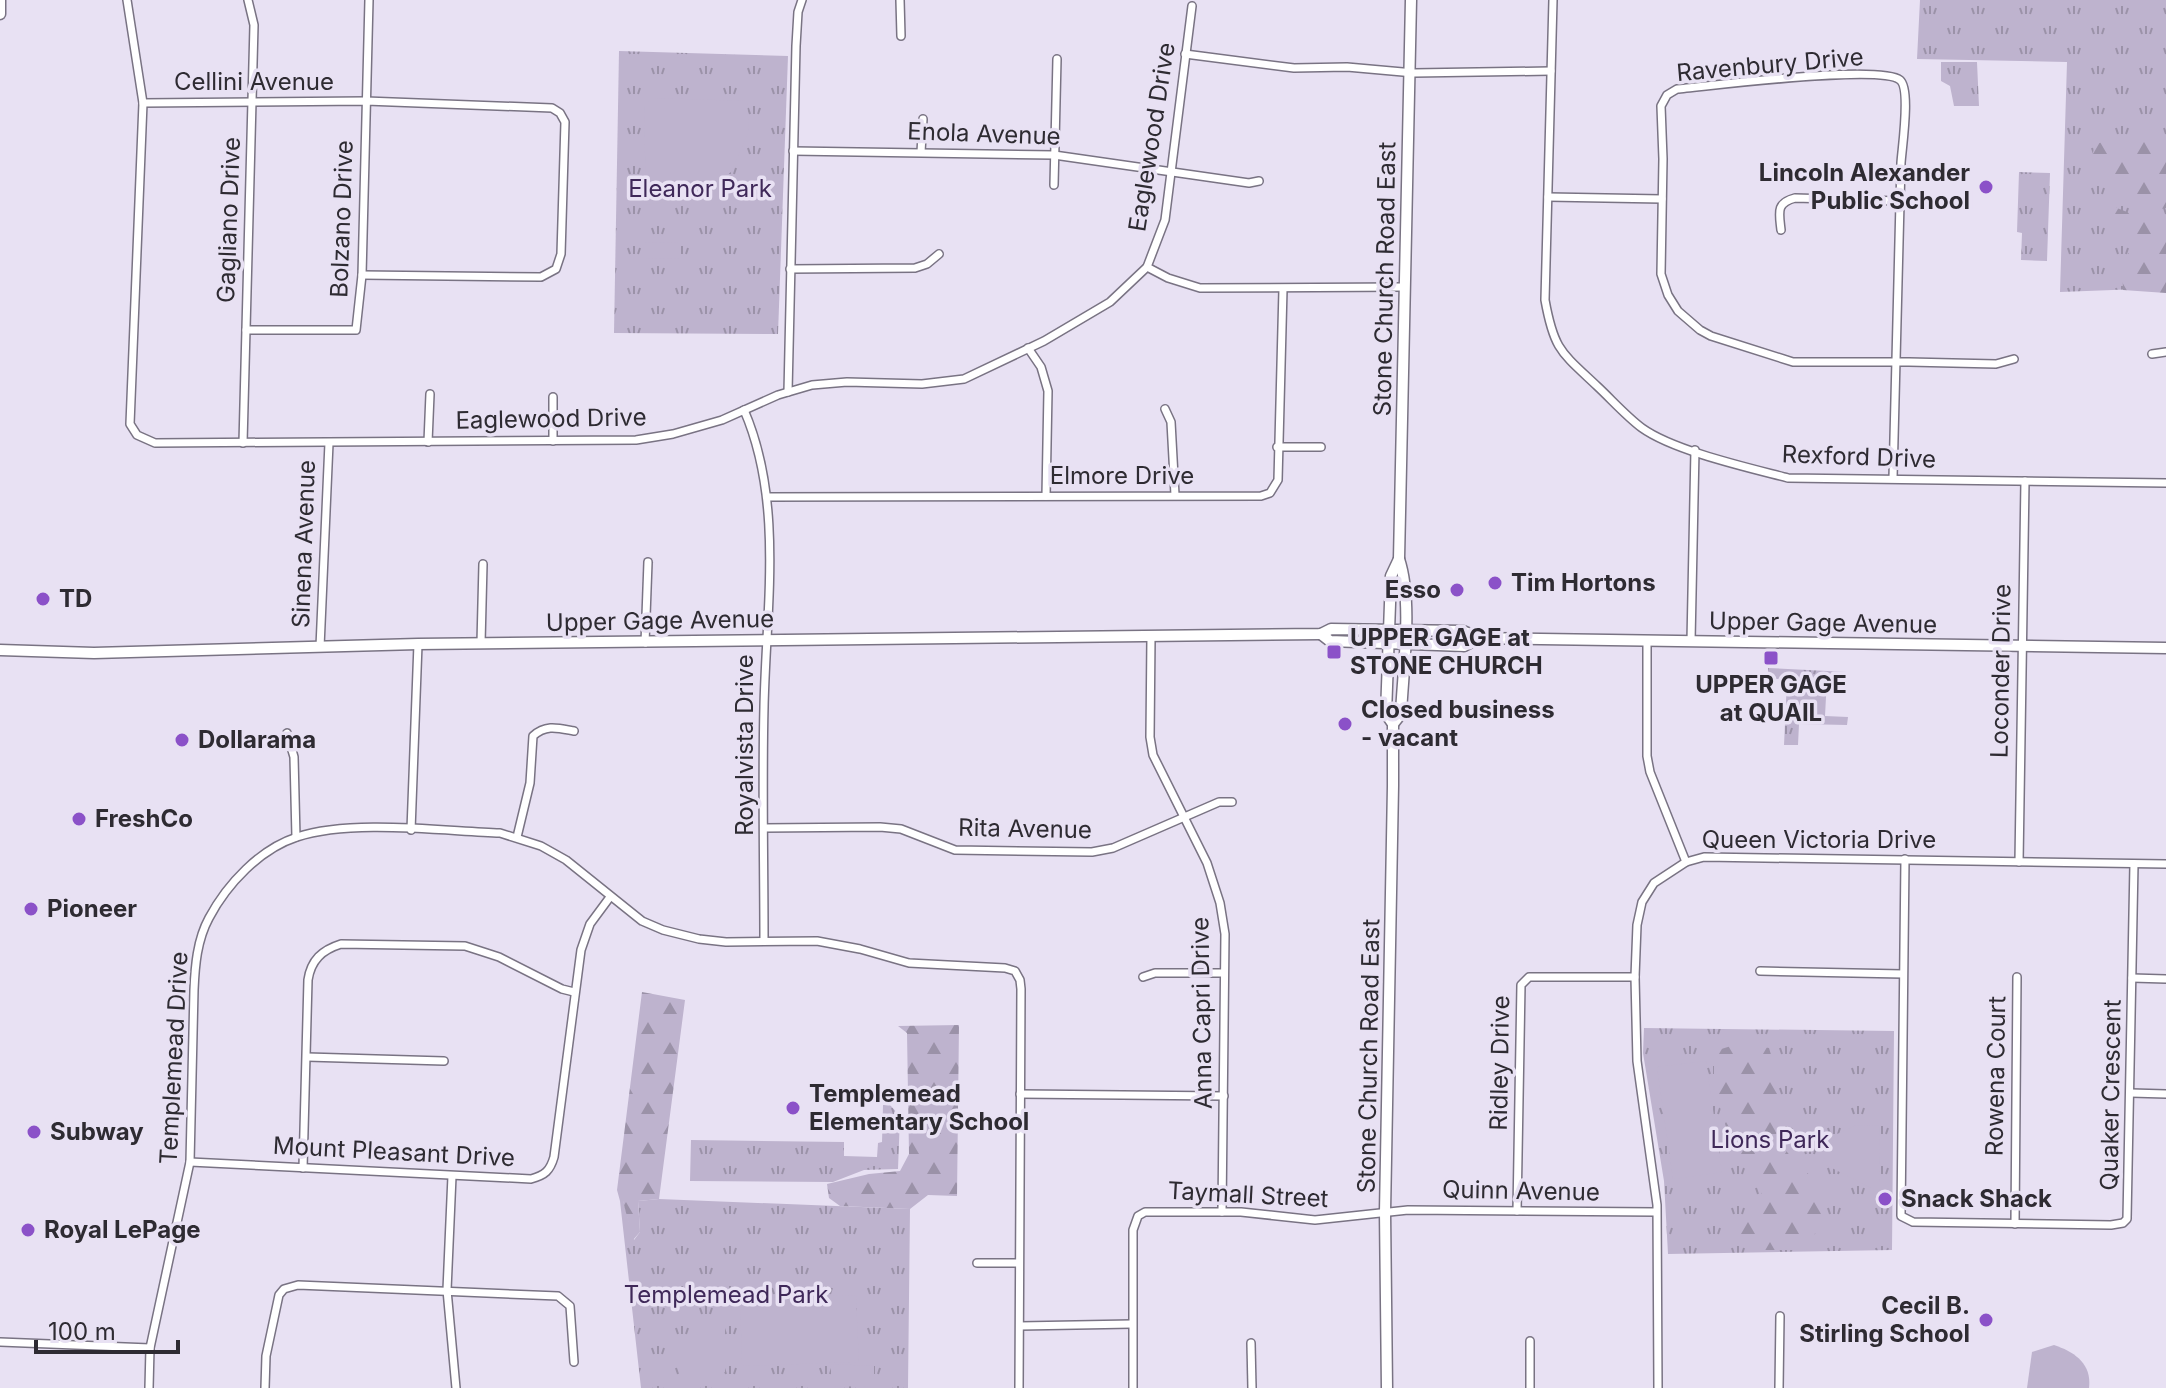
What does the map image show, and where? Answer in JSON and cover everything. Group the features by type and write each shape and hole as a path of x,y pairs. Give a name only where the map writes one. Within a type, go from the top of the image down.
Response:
{"main road":[{"path":"0,0 0,14"},
{"name":"Stone Church Road East","path":"1393,724 1401,714 1404,645 1405,577 1399,559 1411,0"},
{"name":"Stone Church Road East","path":"1387,1388 1385,1212 1391,1007 1393,724 1386,714 1391,576 1399,559"},
{"name":"Upper Gage Avenue","path":"0,650 94,653 481,643 1151,637 1321,634 1331,629 1463,631 1479,638 2166,648"},
{"name":"Upper Gage Avenue","path":"1321,634 1330,641 1404,645 1464,646 1479,638"}],"street":[{"name":"Eaglewood Drive","path":"127,0 143,103 130,424 137,435 155,443 598,443 636,440 673,434 722,420 812,385 964,379 1028,348 1110,302 1147,267 1165,220 1192,6"},
{"name":"Gagliano Drive","path":"243,443 254,25 248,0"},
{"name":"Bolzano Drive","path":"246,330 356,330 362,275 369,0"},
{"path":"788,392 793,151 798,12 802,0"},
{"path":"900,0 901,36"},
{"name":"Rexford Drive","path":"1553,0 1545,300 1549,325 1558,350 1643,429 1662,439 1763,473 1788,478 2166,483"},
{"path":"1185,54 1294,68 1347,67 1410,73 1551,71"},
{"path":"1054,185 1057,59"},
{"name":"Ravenbury Drive","path":"1893,478 1906,94 1903,84 1898,78 1889,76 1839,74 1677,89 1667,95 1661,106 1661,274 1668,295 1678,311 1700,330 1793,362 1896,362"},
{"name":"Cellini Avenue","path":"143,103 366,101 552,108 560,113 565,122 561,254 556,269 541,277 362,275"},
{"path":"921,152 923,119"},
{"name":"Enola Avenue","path":"793,151 1054,155 1249,183 1259,181"},
{"path":"1548,197 1662,199"},
{"path":"1781,230 1779,208 1784,201 1792,198 1900,201"},
{"path":"790,269 915,268 927,264 939,254"},
{"path":"1147,267 1168,278 1200,288 1405,287"},
{"name":"Elmore Drive","path":"767,497 1261,496 1270,493 1278,480 1283,289"},
{"path":"1028,348 1041,367 1048,391 1046,496"},
{"path":"2152,354 2166,352"},
{"path":"1896,362 1996,364 2014,359"},
{"path":"428,442 430,394"},
{"path":"553,397 553,441"},
{"path":"1165,409 1171,422 1175,495"},
{"name":"Royalvista Drive","path":"744,410 760,453 767,497 769,590 765,640 764,940"},
{"name":"Sinena Avenue","path":"320,647 329,443"},
{"path":"1277,447 1321,447"},
{"path":"1691,641 1695,450"},
{"name":"Loconder Drive","path":"2019,862 2025,481"},
{"path":"645,643 648,562"},
{"path":"481,643 483,564"},
{"name":"Anna Capri Drive","path":"1151,637 1151,745 1160,772 1207,863 1220,903 1225,934 1222,1212"},
{"path":"1647,640 1647,756 1650,772 1686,862"},
{"path":"411,830 418,644"},
{"path":"517,837 530,783 533,736 550,727 574,731"},
{"path":"287,733 294,757 296,837"},
{"name":"Rita Avenue","path":"764,828 880,827 901,829 955,850 1092,852 1113,848 1219,802 1232,802"},
{"name":"Templemead Drive","path":"149,1388 150,1348 190,1162 194,990 201,941 208,919 235,879 269,850 296,837 346,828 500,833 517,837 566,860 642,921 699,939 726,942 817,941 909,963 1015,971 1021,989 1019,1388"},
{"name":"Queen Victoria Drive","path":"1658,1388 1656,1212 1637,1061 1635,977 1637,925 1642,902 1654,883 1686,862 1716,856 2166,864"},
{"name":"Quaker Crescent","path":"1905,859 1901,1216 1913,1222 2119,1225 2127,1219 2134,864"},
{"name":"Mount Pleasant Drive","path":"190,1162 452,1176 531,1179 543,1176 551,1168 584,939 610,897"},
{"path":"303,1168 310,969 322,952 341,944 465,946 499,957 574,992"},
{"path":"1760,971 1903,974"},
{"path":"1143,977 1155,973 1224,973"},
{"name":"Ridley Drive","path":"1517,1211 1521,985 1529,977 1635,977"},
{"name":"Rowena Court","path":"2015,1224 2017,977"},
{"path":"2132,978 2166,979"},
{"path":"307,1057 444,1061"},
{"path":"2131,1093 2166,1094"},
{"path":"1020,1094 1224,1096"},
{"path":"452,1176 447,1291 456,1388"},
{"name":"Taymall Street","path":"1133,1388 1133,1230 1138,1216 1154,1211 1222,1212 1315,1220 1385,1212"},
{"name":"Quinn Avenue","path":"1385,1212 1656,1212"},
{"path":"977,1263 1019,1263"},
{"path":"265,1388 266,1356 277,1302 284,1289 298,1285 551,1295 562,1298 570,1306 572,1315 574,1362"},
{"path":"1779,1388 1780,1316"},
{"path":"1020,1326 1132,1324"},
{"path":"1530,1341 1530,1388"},
{"path":"0,1342 150,1348"},
{"path":"1251,1343 1252,1388"}],"green space":[{"path":"1920,0 2166,0 2166,288 2060,292 2067,62 1917,59"},
{"name":"Eleanor Park","path":"619,51 788,56 778,334 614,333"},
{"path":"1941,62 1977,62 1979,106 1954,106 1950,86 1941,81"},
{"path":"653,98 747,101 749,131 731,172 696,197 646,205 644,105"},
{"path":"2147,134 2155,144 2166,140 2166,208 2161,209 2123,191 2091,161 2095,144"},
{"path":"2019,172 2050,173 2047,261 2021,260 2022,233 2017,232"},
{"path":"2112,206 2137,216 2142,209 2151,214 2166,215 2166,293 2123,290 2122,259 2140,243 2129,232 2125,222 2111,213"},
{"path":"645,242 679,243 679,259 645,258"},
{"path":"1768,668 1847,672 1847,679 1827,678 1825,716 1848,717 1847,725 1799,724 1798,745 1784,745 1787,680 1768,678"},
{"path":"642,992 685,1000 659,1199 638,1201 640,1232 633,1240 617,1190"},
{"path":"959,1025 957,1196 928,1195 910,1209 840,1206 829,1198 827,1184 869,1174 900,1171 909,1154 907,1033 898,1026"},
{"name":"Lions Park","path":"1644,1028 1894,1031 1892,1250 1668,1254 1664,1181 1643,1053"},
{"path":"1741,1043 1769,1048 1779,1080 1774,1126 1781,1143 1813,1179 1824,1197 1825,1225 1796,1250 1752,1250 1735,1240 1733,1228 1762,1196 1759,1185 1735,1157 1714,1087 1714,1063 1718,1050"},
{"path":"1706,1061 1722,1172 1673,1179 1657,1067"},
{"path":"883,1105 890,1105 900,1116 898,1169 864,1170 833,1182 690,1181 691,1140 844,1142 844,1156 877,1157 878,1143 882,1142"},
{"path":"1857,1125 1880,1126 1879,1184 1873,1189 1822,1163 1837,1134"},
{"name":"Templemead Park","path":"659,1199 910,1209 908,1388 641,1388 620,1201 623,1200 634,1240 640,1232 638,1201"},
{"path":"856,1295 859,1362 742,1366 740,1299"},
{"path":"698,1318 725,1318 725,1372 698,1372"},
{"path":"2054,1345 2069,1351 2085,1366 2089,1388 2027,1388 2032,1352"},
{"path":"680,1356 689,1356 689,1388 680,1388"},
{"path":"831,1364 874,1366 874,1387 831,1386"}],"place":[{"name":"Lincoln Alexander Public School","path":"1986,187"},
{"name":"Tim Hortons","path":"1495,583"},
{"name":"Esso","path":"1457,590"},
{"name":"TD","path":"43,599"},
{"name":"UPPER GAGE at STONE CHURCH","path":"1334,652"},
{"name":"UPPER GAGE at QUAIL","path":"1771,658"},
{"name":"Closed business - vacant","path":"1345,724"},
{"name":"Dollarama","path":"182,740"},
{"name":"FreshCo","path":"79,819"},
{"name":"Pioneer","path":"31,909"},
{"name":"Templemead Elementary School","path":"793,1108"},
{"name":"Subway","path":"34,1132"},
{"name":"Snack Shack","path":"1885,1199"},
{"name":"Royal LePage","path":"28,1230"},
{"name":"Cecil B. Stirling School","path":"1986,1320"}]}
